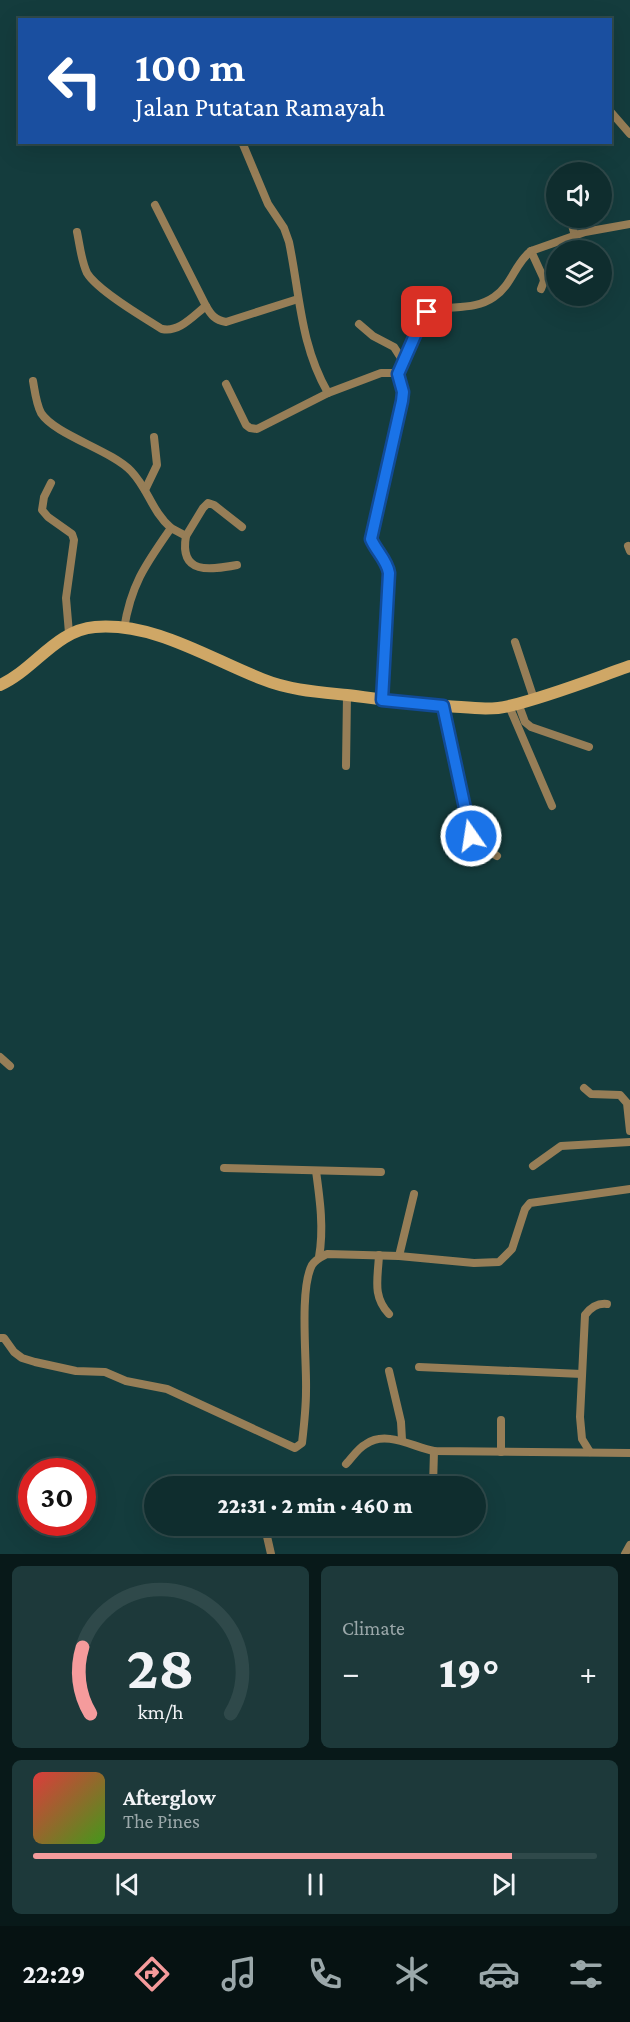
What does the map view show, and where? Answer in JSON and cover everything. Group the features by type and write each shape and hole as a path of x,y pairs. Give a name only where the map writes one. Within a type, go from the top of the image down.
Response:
{"main road":[{"path":"0,686 20,675 69,633 96,627 124,628 162,636 277,685 317,692 443,706 477,708 513,705 630,666"}],"street":[{"path":"612,113 630,134"},
{"path":"243,144 268,204 284,228 290,242 306,340 328,393"},
{"path":"155,205 212,315 226,322 298,299"},
{"path":"382,700 389,573 388,566 371,539 402,401 403,392 398,374 423,317 427,312 434,310 484,303 505,288 524,256 531,251 575,236 630,224"},
{"path":"573,228 575,236"},
{"path":"77,232 88,275 98,285 162,329 170,331 177,329 206,306"},
{"path":"531,251 543,277 541,289"},
{"path":"359,324 394,347 404,361"},
{"path":"226,384 246,425 257,429 328,393 381,373 398,374"},
{"path":"33,381 36,402 42,414 66,432 104,452 130,470 145,490 154,510 171,528 186,536"},
{"path":"145,490 157,465 154,437"},
{"path":"51,483 44,497 42,510 48,518 72,534 74,540 66,598 69,633"},
{"path":"237,565 204,569 195,566 185,556 184,548 186,536 208,503 213,504 242,527"},
{"path":"124,628 133,589 141,572 171,528"},
{"path":"515,642 534,699"},
{"path":"346,766 347,695"},
{"path":"513,705 531,727 589,747"},
{"path":"513,705 552,806"},
{"path":"443,706 471,836 477,844 497,856"},
{"path":"0,1057 10,1066"},
{"path":"584,1088 591,1094 620,1095 627,1103 630,1131"},
{"path":"533,1166 561,1146 630,1142"},
{"path":"224,1168 381,1172"},
{"path":"0,1338 4,1338 14,1352 22,1358 76,1371 105,1372 126,1381 167,1389 295,1448 302,1443 306,1391 305,1309 308,1282 312,1266 319,1257 322,1243 321,1206 316,1171"},
{"path":"319,1257 327,1254 399,1256 474,1263 499,1262 512,1249 525,1209 530,1203 630,1189"},
{"path":"399,1256 414,1194"},
{"path":"379,1256 377,1297 389,1314"},
{"path":"590,1452 582,1439 580,1418 585,1315 589,1309 600,1303 607,1304"},
{"path":"418,1367 582,1374"},
{"path":"389,1371 401,1422 402,1440"},
{"path":"501,1420 501,1452"},
{"path":"346,1464 368,1442 390,1438 434,1451 630,1453"},
{"path":"433,1476 434,1451"},
{"path":"267,1536 271,1554"},
{"path":"625,1554 630,1545"}],"route":[{"path":"427,312 398,374 403,392 402,401 371,539 388,566 389,573 382,700 443,706 471,836"}]}
